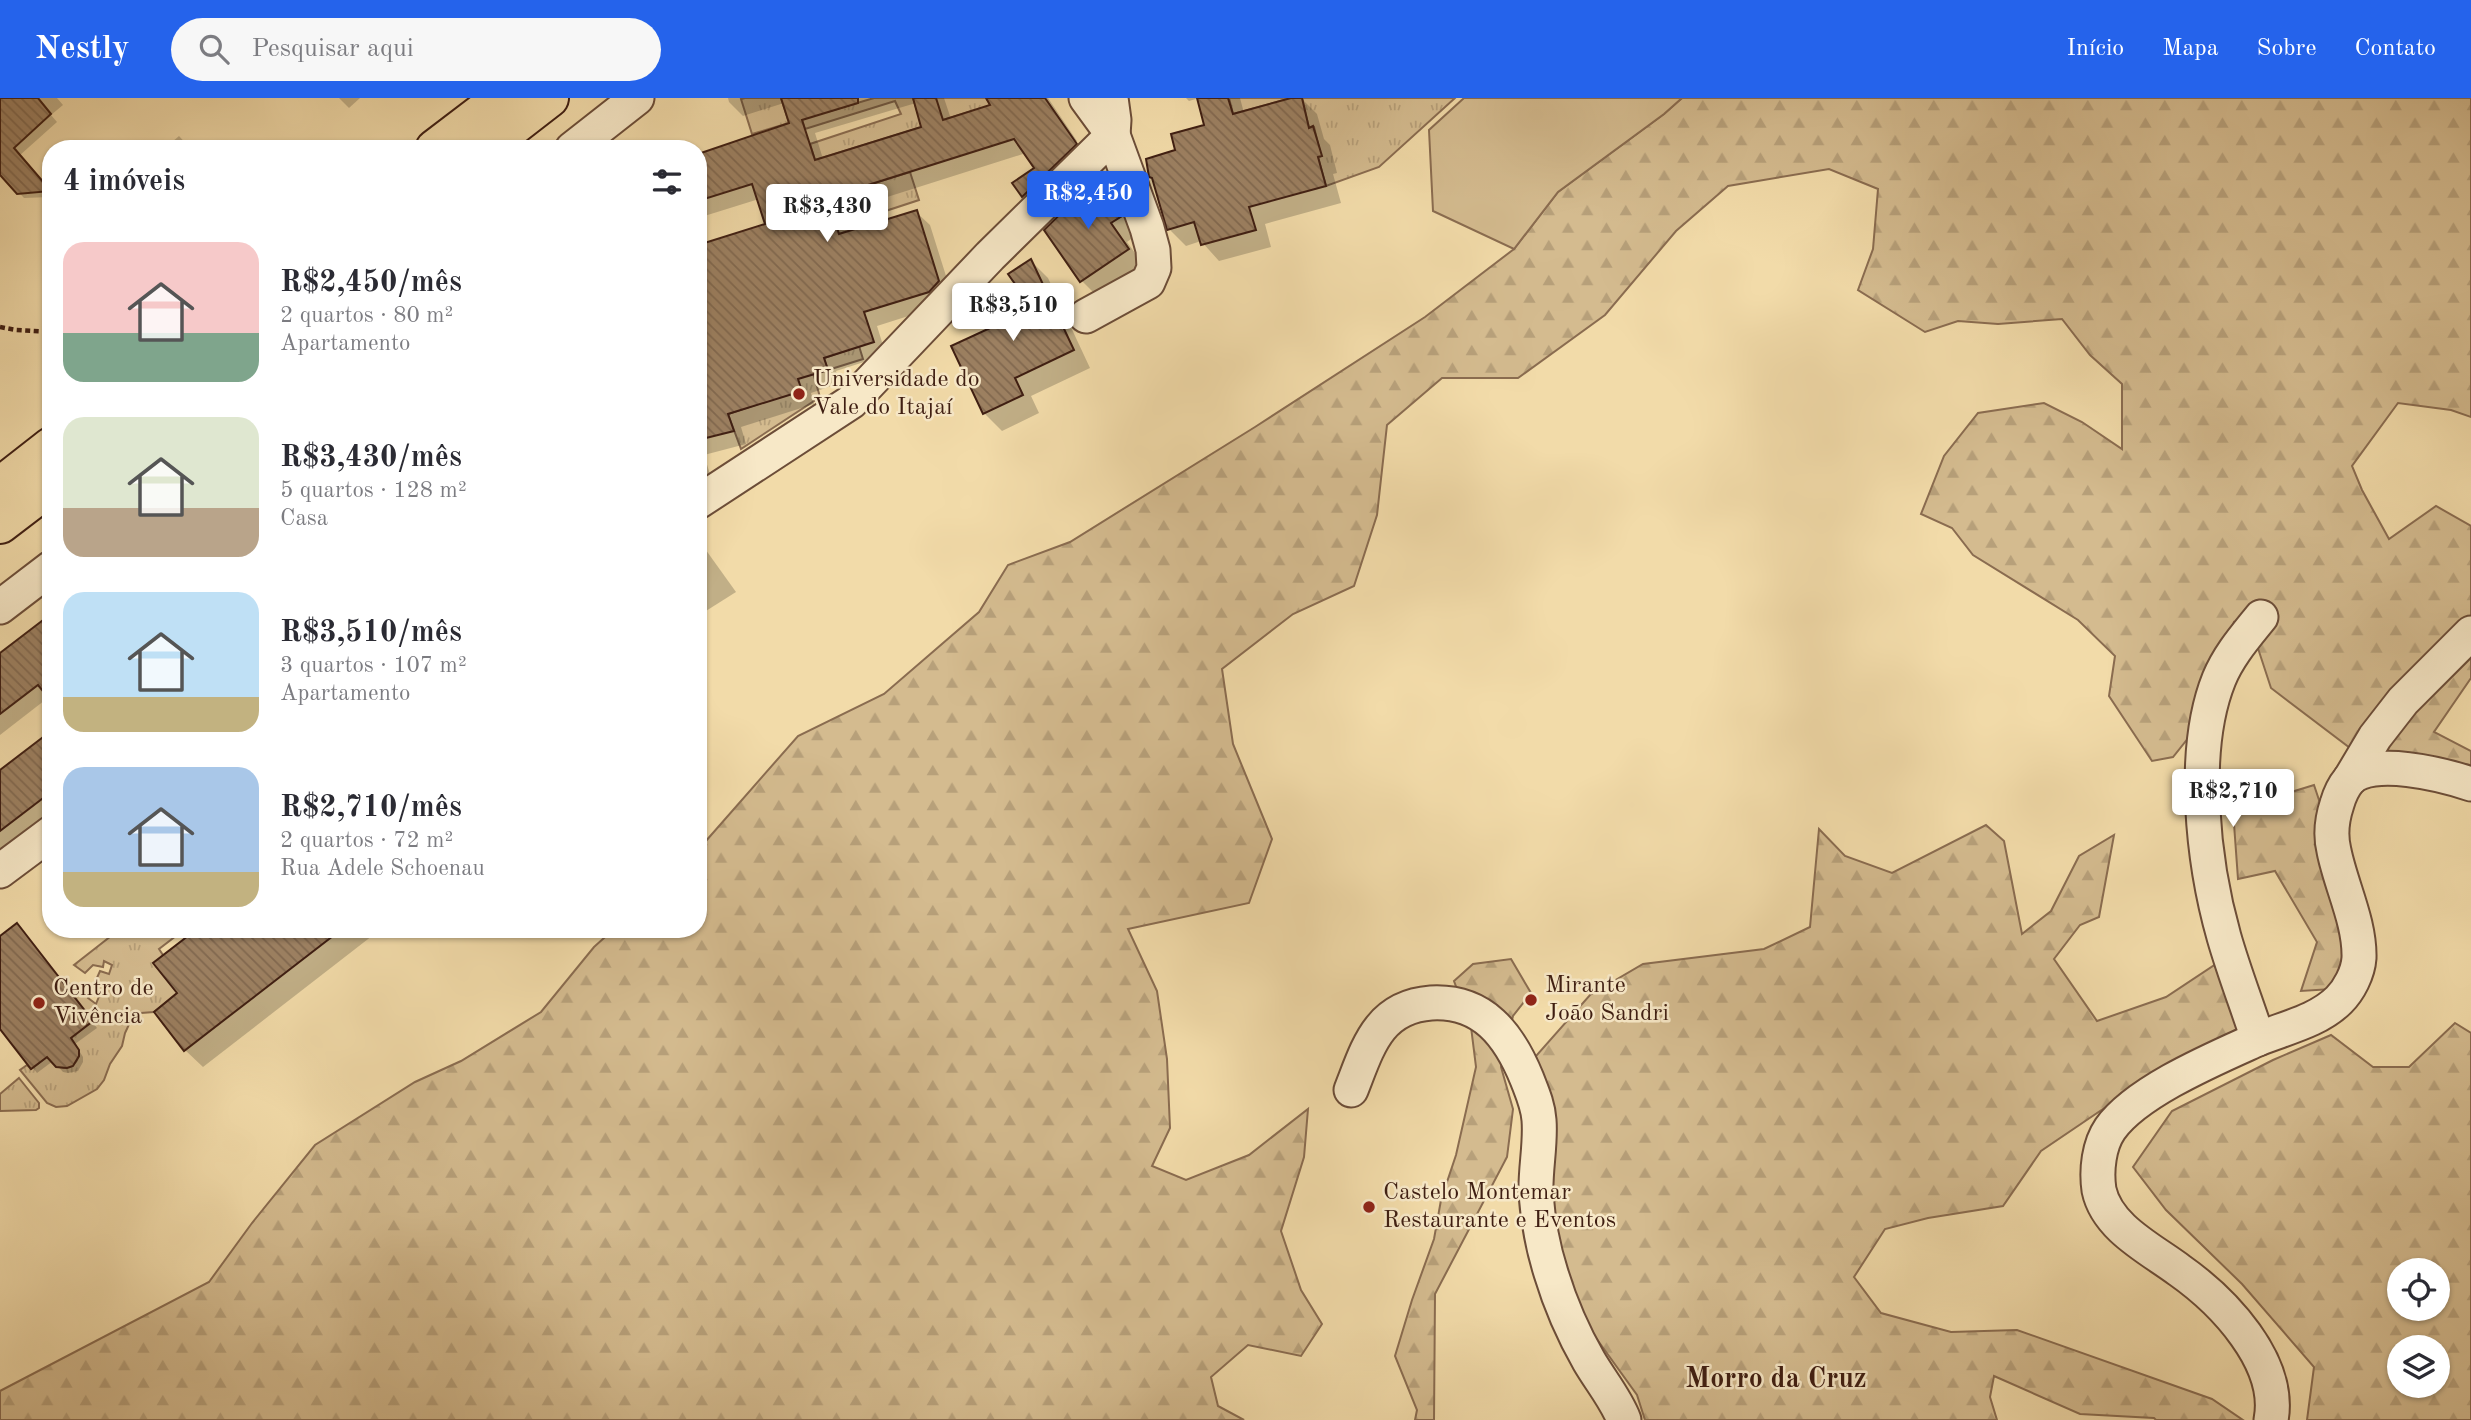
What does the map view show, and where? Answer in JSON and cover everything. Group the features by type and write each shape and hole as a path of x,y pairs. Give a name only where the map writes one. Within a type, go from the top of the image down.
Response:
{"main road":[{"path":"447,140 502,98"},
{"path":"498,140 549,98"},
{"path":"0,487 42,454"},
{"path":"0,524 42,492"}],"street":[{"path":"583,140 637,98"},
{"path":"1086,98 1113,135 1147,228 1153,250 1154,268 1148,282 1086,316"},
{"path":"707,496 850,402 1113,135 1111,98"},
{"path":"0,607 42,575"},
{"path":"2258,1039 2224,938 2215,900 2203,810 2202,760 2208,716 2219,678 2234,649 2261,617"},
{"path":"2271,1420 2273,1403 2270,1383 2260,1358 2248,1340 2217,1300 2124,1230 2108,1210 2100,1191 2098,1168 2106,1138 2126,1111 2185,1074 2258,1039 2310,1019 2338,1001 2351,984 2359,961 2357,936 2333,848 2332,819 2338,799 2375,737 2403,701 2471,633"},
{"path":"2350,779 2375,769 2400,769 2435,773 2471,784"},
{"path":"0,871 42,840"},
{"path":"1351,1090 1369,1043 1389,1017 1413,1004 1442,1003 1474,1010 1496,1025 1517,1055 1535,1101 1539,1120 1536,1193 1545,1254 1558,1297 1588,1359 1624,1420"}],"path":[{"path":"0,327 42,331"}],"green space":[{"path":"781,98 789,123 752,134 741,99"},
{"path":"795,98 827,112 874,98 913,98 922,127 815,160 810,144 901,114 895,101 805,129"},
{"path":"936,98 986,98 994,110 975,110 930,124"},
{"path":"1229,98 1291,98 1233,114"},
{"path":"1302,98 1455,98 1379,167 1326,186 1314,127 1309,128"},
{"path":"1464,98 1682,98 1558,192 1514,249 1433,211 1429,130"},
{"path":"1682,98 2471,98 2471,417 2451,410 2398,403 2352,466 2389,539 2436,506 2471,526 2471,678 2434,732 2471,751 2471,765 2354,751 2271,688 2251,627 2234,622 2193,732 2173,757 2152,761 2109,696 2115,656 2078,620 1973,555 1952,528 1921,514 1944,456 1978,413 2044,403 2082,422 2122,449 2122,384 2090,355 2062,319 1998,324 1958,321 1925,332 1858,290 1873,249 1878,189 1829,169 1728,186 1676,231 1605,315 1518,378 1442,378 1387,425 1377,515 1354,586 1293,614 1222,669 1233,744 1272,839 1249,903 1128,929 1157,991 1167,1059 1170,1128 1152,1166 1186,1180 1249,1155 1308,1109 1304,1157 1281,1231 1301,1290 1322,1324 1301,1356 1248,1345 1211,1377 1218,1406 1244,1420 0,1420 0,1391 209,1282 315,1145 415,1082 461,1061 541,1012 604,938 707,938 707,840 798,736 884,694 979,612 1008,565 1070,542 1425,317 1514,249 1558,192"},
{"path":"910,172 919,200 846,224 848,231 839,234 826,194 842,193"},
{"path":"859,346 863,359 828,370 824,358"},
{"path":"810,362 820,397 741,449 728,414 801,390 794,367"},
{"path":"2314,785 2325,818 2352,955 2332,989 2301,991 2317,942 2275,871 2238,879 2233,810"},
{"path":"1986,825 2004,841 2022,934 2051,911 2079,856 2114,835 2099,917 2080,925 2054,959 2097,1021 2166,997 2216,964 2249,1022 2134,1088 2041,1151 2003,1206 1928,1218 1885,1229 1854,1277 1881,1313 1951,1332 2017,1330 2212,1399 2243,1420 2156,1420 2080,1414 1994,1376 1990,1397 1997,1420 1645,1420 1637,1395 1578,1313 1549,1233 1548,1132 1536,1056 1590,995 1643,964 1764,949 1810,927 1819,829 1845,856 1892,873"},
{"path":"108,938 173,938 159,949 163,955 216,963 154,1012 141,1013 132,1018 122,1046 97,1089 67,1106 56,1107 47,1103 20,1070 27,1065 31,1069 47,1057 64,1068 76,1062 79,1056 71,1038 65,985 68,982 77,992 80,988 90,994 88,998 96,1004 100,994 92,989 100,971 109,974 112,965 104,961 103,967 93,965 85,973 74,965"},
{"path":"1511,959 1531,993 1513,1016 1501,1067 1513,1109 1507,1157 1435,1294 1434,1420 1415,1420 1417,1410 1395,1356 1434,1239 1441,1200 1456,1155 1476,1067 1471,1027 1454,981 1473,964"},
{"path":"2455,1023 2471,1033 2471,1420 2307,1420 2314,1367 2242,1284 2166,1210 2133,1167 2172,1111 2273,1060 2331,1035 2373,1067 2409,1067"},
{"path":"19,1078 39,1103 39,1108 0,1111 0,1094"}],"building":[{"path":"0,98 38,98 51,114 14,148 42,181 42,192 17,194 0,175"},
{"path":"781,98 858,98 858,103 802,120 815,160 921,127 913,98 936,98 943,120 990,105 986,98 1045,98 1077,144 1022,197 1012,183 1034,168 1014,139 827,198 839,234 917,210 939,281 929,292 864,312 874,342 824,358 828,370 798,379 802,391 728,414 734,431 707,438 707,242 765,224 752,184 707,198 707,151 789,123"},
{"path":"1197,98 1228,98 1233,114 1291,98 1302,98 1309,128 1313,126 1322,156 1318,157 1326,186 1249,207 1256,230 1201,245 1194,222 1167,230 1152,178 1149,177 1146,159 1175,150 1171,134 1204,125"},
{"path":"1099,176 1118,204 1122,216 1111,223 1129,249 1080,282 1044,230"},
{"path":"1031,259 1074,350 1015,378 1023,395 983,414 951,346 1001,323 994,307 1022,294 1008,274"},
{"path":"42,621 42,690 38,685 0,714 0,653"},
{"path":"42,738 42,799 0,831 0,770"},
{"name":"Centro de Vivência","path":"17,923 93,1021 71,1038 79,1050 79,1056 73,1066 56,1067 47,1057 31,1069 0,1029 0,936"},
{"path":"185,938 330,938 184,1051 154,1012 177,993 153,963"}],"place":[{"name":"Universidade do Vale do Itajaí","path":"799,394"},
{"name":"Mirante João Sandri","path":"1531,1000"},
{"name":"Centro de Vivência","path":"39,1003"},
{"name":"Castelo Montemar Restaurante e Eventos","path":"1369,1207"}],"district":[{"name":"Morro da Cruz","path":"1776,1380"}]}
